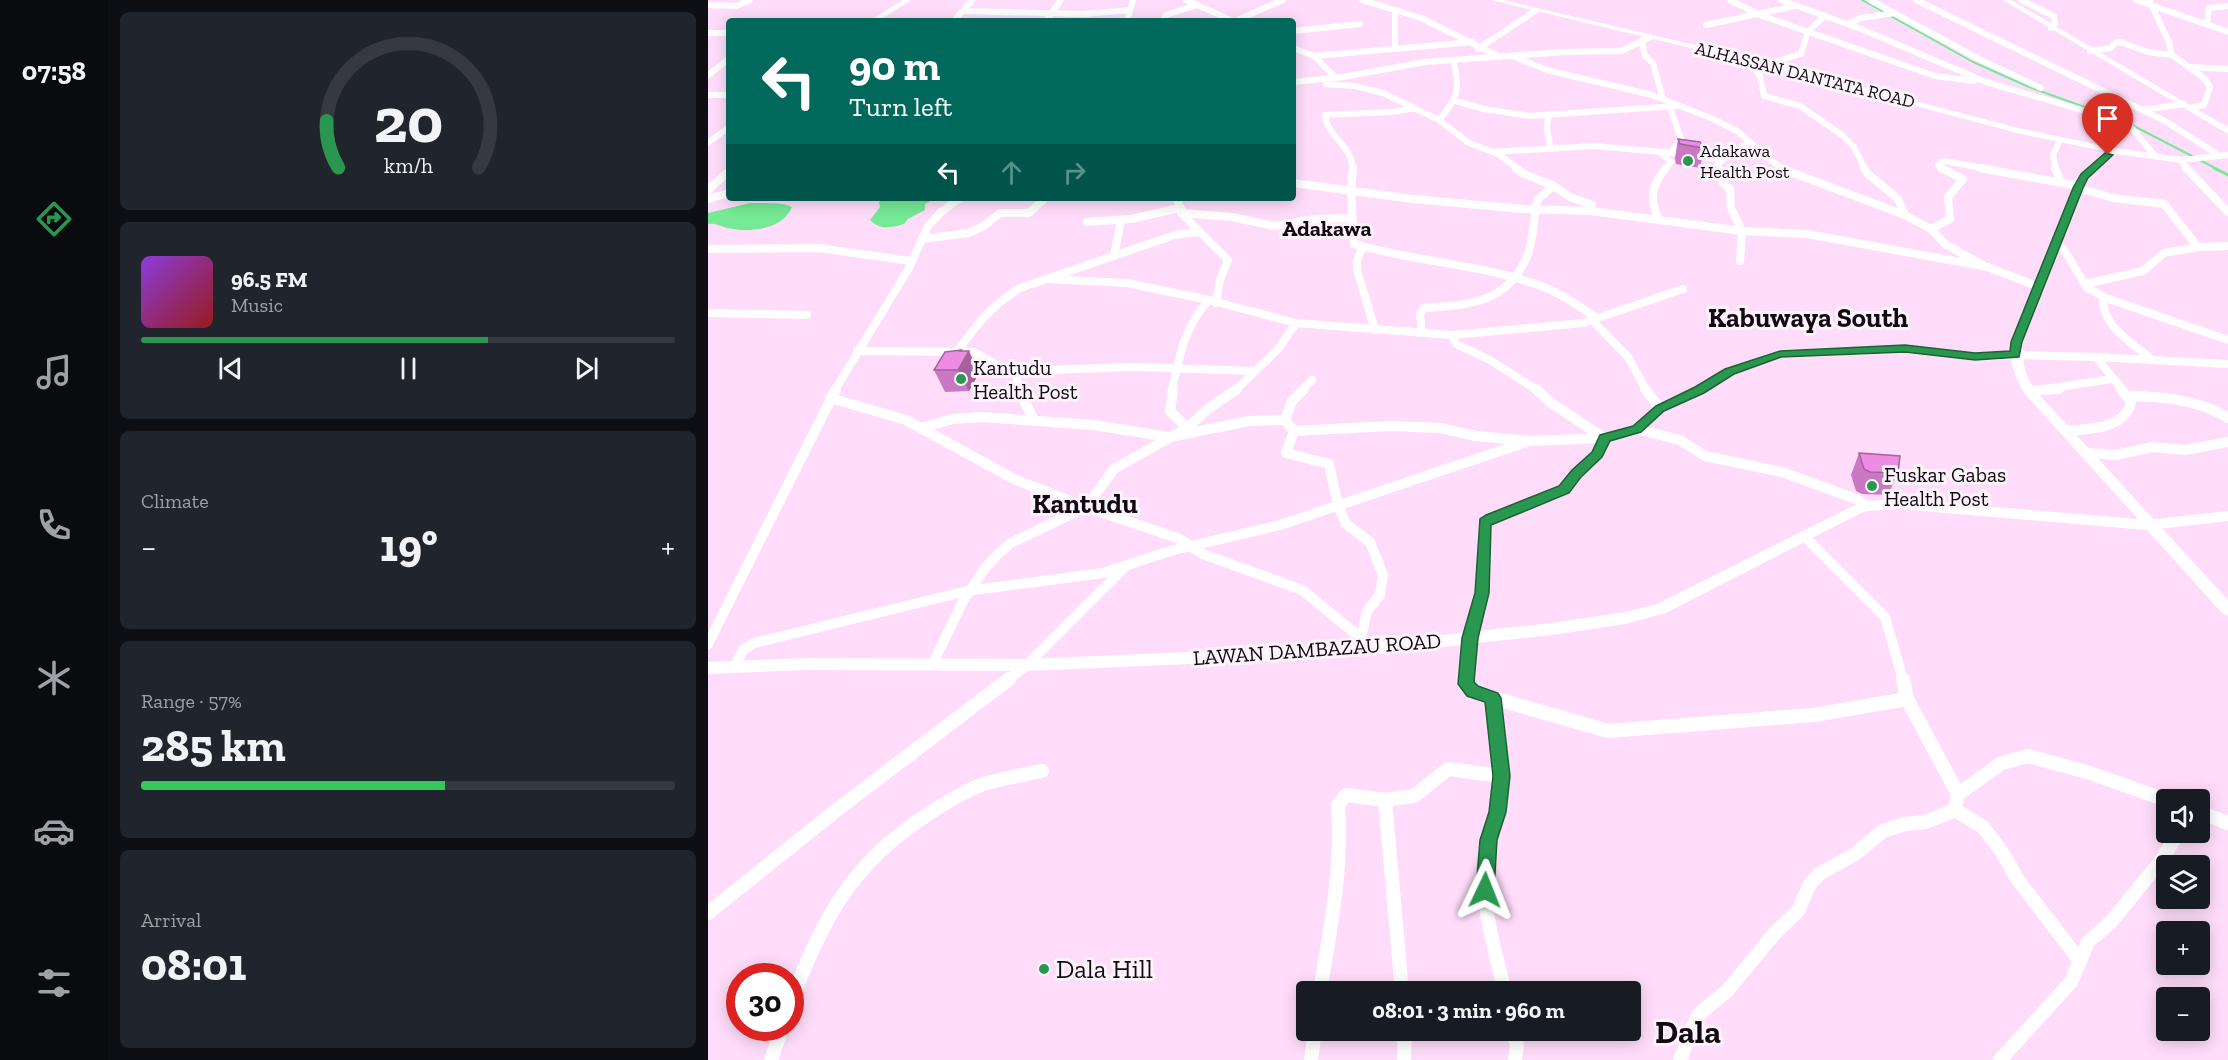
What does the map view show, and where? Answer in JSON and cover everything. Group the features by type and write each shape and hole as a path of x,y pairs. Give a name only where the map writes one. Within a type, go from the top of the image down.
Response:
{"main road":[{"path":"871,18 900,0"},
{"path":"878,18 908,0"},
{"name":"ALHASSAN DANTATA ROAD","path":"1494,0 1518,3 1535,11 1763,63 2060,140 2115,151 2181,160 2224,156"},
{"path":"2006,0 2228,131"},
{"path":"708,135 726,121"},
{"path":"708,143 726,129"},
{"path":"2115,151 2092,168 2078,187 2017,342 2015,355 2020,375 2030,390 2228,610"},
{"name":"LAWAN DAMBAZAU ROAD","path":"708,668 806,664 1027,665 1470,638 1625,618 1661,609 1867,506 1899,504 2150,525"}],"street":[{"path":"708,5 742,6 750,0"},
{"path":"957,18 972,0"},
{"path":"1049,18 1061,0"},
{"path":"1128,18 1133,0"},
{"path":"1186,0 1227,18"},
{"path":"1241,18 1283,0"},
{"path":"1362,0 1421,18 1482,46 1500,57"},
{"path":"1730,0 1760,15 1935,76 1986,82"},
{"path":"1781,0 1848,24 1986,82 2106,117 2131,128 2143,138 2155,156"},
{"path":"1871,0 1877,0"},
{"path":"1871,0 1890,14 2039,89 2028,94"},
{"path":"1916,0 2165,121 2224,156"},
{"path":"2021,0 2054,16 2055,24 2051,28"},
{"path":"2136,0 2149,2 2226,30"},
{"path":"2149,2 2169,42 2172,55"},
{"path":"1164,18 1166,15 1197,5"},
{"path":"1706,25 1795,6"},
{"path":"2207,24 2209,8 2228,6"},
{"path":"963,11 1053,13 1130,10"},
{"path":"1395,10 1395,48"},
{"path":"1456,60 1482,46 1535,11"},
{"path":"1848,24 1861,18 1890,14"},
{"path":"1825,16 1809,31 1801,54 1763,63 1756,70 1760,76 1764,96 1800,106 1842,135 1854,147 1867,173 1898,199 1905,215"},
{"path":"1296,31 1360,24"},
{"path":"708,33 726,33"},
{"path":"1296,82 1456,60 1621,51 1650,37"},
{"path":"1314,56 1473,42"},
{"path":"1642,42 1645,56 1653,63 1663,99"},
{"path":"2090,51 2110,48 2120,42 2148,51 2172,55 2204,78 2210,87 2204,105 2141,110"},
{"path":"1408,47 1414,64"},
{"path":"1296,49 1314,56 1340,77 1394,98 1439,120 1469,144 1493,152 1524,174 1554,186 1570,197 1592,205 1590,211"},
{"path":"1512,56 1547,70 1663,99 1673,106 1727,126 1783,170 1905,215 1931,229 1945,244 1988,267 2039,287"},
{"path":"1439,120 1456,101 1460,89 1456,60"},
{"path":"708,75 726,61"},
{"path":"2188,67 2228,69"},
{"path":"1310,80 1368,89"},
{"path":"708,95 726,95"},
{"path":"1456,101 1484,109 1530,116 1673,106"},
{"path":"1670,153 1681,139 1673,106"},
{"path":"1415,108 1377,113 1325,115 1324,121 1353,161 1351,190 1354,244 1428,262 1515,278 1566,296 1594,319 1628,357 1641,384 1660,408"},
{"path":"1548,116 1547,129 1551,149"},
{"path":"2060,140 2054,146 2051,157 2061,182"},
{"path":"1493,152 1594,146 1721,160 1749,142"},
{"path":"1659,220 1651,202 1651,190 1655,181 1671,162 1660,153"},
{"path":"1721,160 1719,167 1723,183 1730,189 1731,208 1742,231 1740,261"},
{"path":"2181,160 2191,175 2228,212"},
{"path":"1931,229 1950,219 1948,197 1963,179 1938,165 1940,162 1954,161 2061,182 2122,199 2164,204 2198,247"},
{"path":"708,190 726,174"},
{"path":"1296,183 1392,197 1535,209 1590,211 1742,231 1780,232 1834,238 1988,267"},
{"path":"1422,333 1420,314 1424,308 1473,304 1500,293 1515,278 1525,262 1539,198 1554,186"},
{"path":"708,199 726,195"},
{"path":"708,644 830,398 909,268 928,226 956,201"},
{"path":"922,239 944,238 975,230 1000,213 1031,213 1043,201"},
{"path":"1177,201 1180,210 1197,232 1223,252 1228,260 1213,301 1195,315 1190,324 1178,368 1169,406 1170,411 1186,428"},
{"path":"1087,222 1121,220 1180,210 1232,217 1274,226 1315,219 1352,218"},
{"path":"1114,256 1121,220"},
{"path":"957,352 974,327 1001,298 1020,288 1175,235 1197,232"},
{"path":"2057,243 2065,250 2076,273 2089,290 2103,297 2228,340"},
{"path":"2085,284 2143,271 2150,268 2159,255 2198,247 2228,246"},
{"path":"1362,247 1357,261 1357,270 1375,330"},
{"path":"708,249 818,248 911,261"},
{"path":"1047,279 1117,282 1213,301 1296,323 1452,335 1562,326 1594,319 1683,289"},
{"path":"2103,297 2101,303 2107,321 2151,359"},
{"path":"708,313 807,315"},
{"path":"932,665 968,591 1000,551 1011,543 1086,507 1122,463 1143,455 1186,428 1209,408 1232,394 1279,348 1296,323"},
{"path":"1452,335 1456,344 1534,387 1550,402 1605,438"},
{"path":"1294,431 1391,426 1421,427 1530,441 1605,438 1637,429 1660,408 1700,390 1730,371 1780,354 1905,349 1975,357 2015,355 2096,357 2228,364"},
{"path":"857,351 974,352 997,365 1016,368 1178,368 1255,371"},
{"path":"2066,431 2093,429 2122,418 2130,409 2131,403 2128,396 2111,379 2096,357"},
{"path":"1016,368 1015,375 1020,398 1034,420"},
{"path":"2030,390 2057,389 2111,379"},
{"path":"1285,420 1292,401 1312,380"},
{"path":"2128,396 2178,399 2209,407 2228,418"},
{"path":"830,398 906,420 1014,479 1086,507 1180,539 1203,554 1302,590 1363,644"},
{"path":"921,428 953,419 982,417 1094,425 1170,437 1249,421 1285,420"},
{"path":"1285,420 1294,431"},
{"path":"1637,429 1680,440 1705,456 1791,475 1856,499 1867,506"},
{"path":"1294,431 1286,453 1329,464 1338,506 1346,525 1370,542 1383,575 1380,595 1367,611 1363,644"},
{"path":"1605,438 1598,454 1576,473 1564,490 1490,518 1485,523 1482,593 1470,638 1466,684 1473,691 1608,731 1814,715 1907,699"},
{"path":"734,667 745,646 754,643 968,591 1103,573 1190,546 1280,525 1530,441"},
{"path":"2086,453 2116,455 2152,447 2185,450 2228,442"},
{"path":"2150,525 2228,516"},
{"path":"1804,536 1885,617 1898,656 1907,699 1958,794 1955,810"},
{"path":"708,913 838,809 1027,665 1127,565"},
{"path":"1493,698 1502,776 1498,812 1488,840 1485,890 1502,981"},
{"path":"1958,794 1995,767 2028,756 2090,773 2156,796"},
{"path":"1322,981 1340,877 1342,841 1338,805 1346,795 1385,800 1414,796 1448,769 1502,776"},
{"path":"804,974 824,930 849,885 880,849 940,807 981,785 1042,771"},
{"path":"1385,800 1401,981"},
{"path":"1955,810 1983,827 2002,852 2018,880 2080,961"},
{"path":"1680,1060 1698,1015 1728,990 1774,934 1798,911 1810,884 1819,874 1855,854 1883,831 1905,824 1926,822 1955,810"},
{"path":"2210,816 2228,823"},
{"path":"2000,1060 2071,982 2088,942 2111,922 2171,843"},
{"path":"771,1060 778,1041"},
{"path":"1311,1060 1314,1041"},
{"path":"1404,1060 1405,1041"},
{"path":"1515,1060 1516,1041"}],"shaded area":[{"path":"930,201 925,204 925,210 908,219 904,224 886,227 870,220 880,207 879,202"},
{"path":"750,203 792,207 781,221 764,228 745,230 708,224 708,213"}],"building":[{"path":"1678,139 1700,142 1704,148 1680,144"},
{"path":"969,351 958,370 934,370 945,352"},
{"path":"1859,453 1900,456 1898,473 1870,472 1864,469"}],"waterway":[{"path":"1862,0 1973,62 2029,87 2101,113"},
{"path":"2130,124 2217,169"},
{"path":"2214,168 2228,175"}],"place":[{"name":"Adakawa Health Post","path":"1688,161"},
{"name":"Kantudu Health Post","path":"961,379"},
{"name":"Fuskar Gabas Health Post","path":"1872,486"},
{"name":"Dala Hill","path":"1044,969"}],"district":[{"name":"Adakawa","path":"1327,228"},
{"name":"Kabuwaya South","path":"1808,318"},
{"name":"Kantudu","path":"1085,504"},
{"name":"Dala","path":"1688,1031"}],"route":[{"path":"1485,890 1488,840 1498,812 1502,776 1493,698 1473,691 1466,684 1470,638 1482,593 1485,523 1490,518 1564,490 1576,473 1598,454 1605,438 1637,429 1660,408 1700,390 1730,371 1780,354 1905,349 1975,357 2015,355 2017,342 2078,188 2092,168 2108,155"}]}
